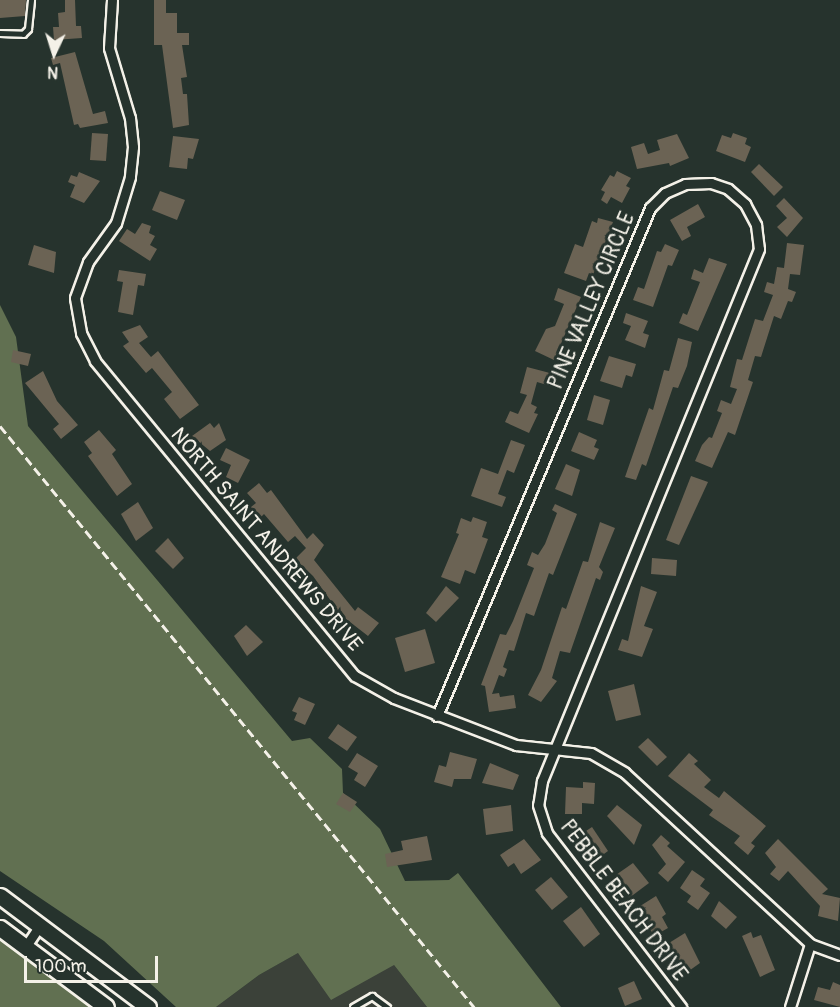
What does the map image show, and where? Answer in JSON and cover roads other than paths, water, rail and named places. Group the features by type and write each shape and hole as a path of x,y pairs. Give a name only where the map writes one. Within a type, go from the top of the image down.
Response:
{"main road":[{"path":"0,896 148,1007"},
{"path":"0,928 106,1007"}],"street":[{"name":"NORTH SAINT ANDREWS DRIVE","path":"112,0 109,48 130,118 130,177 116,223 88,262 75,298 81,333 95,361 334,654 355,676 437,716 516,745 557,747 591,753 625,773 810,944 840,955"},
{"name":"PINE VALLEY CIRCLE","path":"437,716 646,217 665,193 685,184 711,183 728,189 746,204 756,225 759,249 557,747"},
{"name":"PEBBLE BEACH DRIVE","path":"557,747 542,781 538,805 547,833 681,1007"},
{"path":"26,946 40,925"},
{"path":"790,1007 810,944"}],"lane":[{"path":"0,33 23,34 28,29 32,0"},
{"path":"353,1007 372,996 387,1007"}],"railway":[{"path":"0,426 474,1007"}]}
